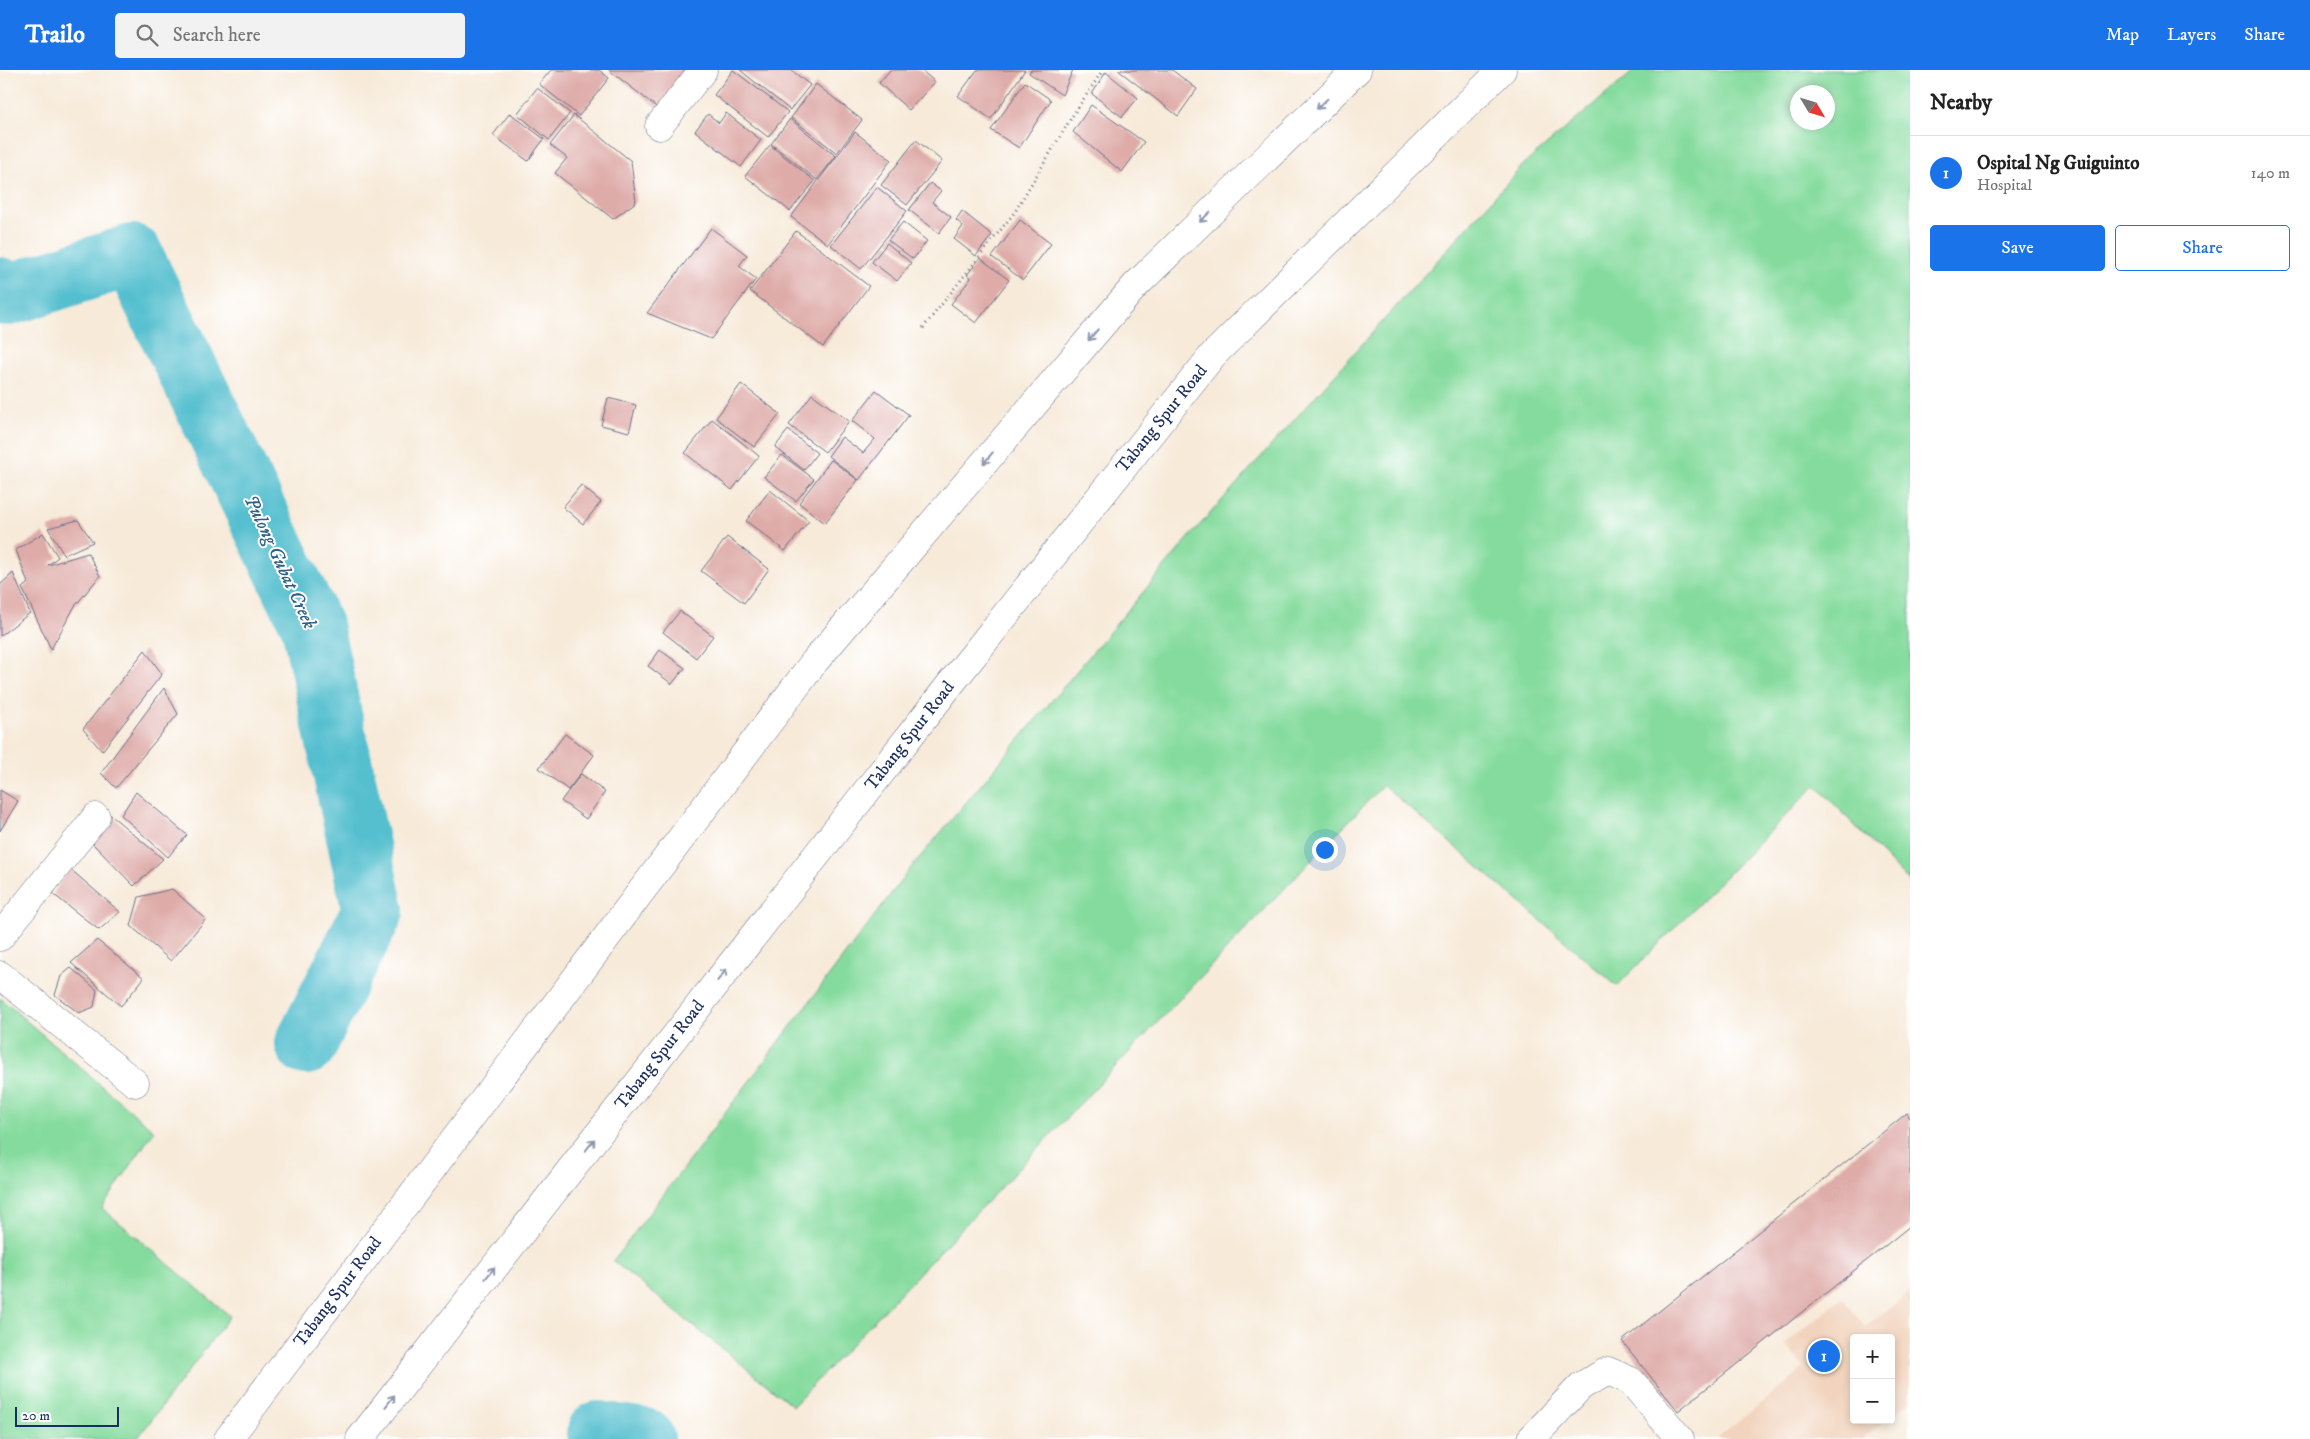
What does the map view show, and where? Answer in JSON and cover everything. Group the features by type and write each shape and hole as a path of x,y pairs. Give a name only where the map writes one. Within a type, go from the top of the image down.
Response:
{"main road":[{"path":"659,126 703,70"},
{"name":"Tabang Spur Road","path":"228,1439 815,661 1135,286 1357,70"},
{"name":"Tabang Spur Road","path":"360,1439 948,687 1213,356 1502,70"},
{"path":"0,937 96,818"},
{"path":"0,976 135,1082"},
{"path":"1531,1439 1581,1386 1608,1371 1631,1381 1680,1439"}],"path":[{"path":"923,328 1014,213 1073,115 1104,70"}],"shaded area":[{"path":"1910,1291 1910,1401 1895,1413 1895,1334 1850,1334 1850,1424 1881,1424 1863,1439 1717,1439 1804,1368 1785,1344 1843,1298 1865,1327"}],"green space":[{"path":"1635,70 1910,70 1910,883 1816,785 1617,986 1383,785 793,1406 613,1261 910,869 1198,527 1524,164"},
{"path":"0,998 154,1131 102,1208 230,1316 137,1439 0,1439"}],"building":[{"path":"551,70 599,70 609,78 579,116 539,84"},
{"path":"609,70 688,70 659,109"},
{"path":"733,70 788,112 768,137 714,95"},
{"path":"740,70 791,70 810,85 790,110"},
{"path":"890,70 921,70 935,82 909,110 879,83"},
{"path":"977,70 1025,70 991,119 958,96"},
{"path":"1031,70 1073,70 1062,95 1029,73"},
{"path":"1118,70 1172,70 1197,89 1178,116"},
{"path":"1106,72 1138,98 1122,117 1092,94"},
{"path":"1025,82 1051,100 1019,148 991,130"},
{"path":"816,84 862,120 837,153 791,118"},
{"path":"537,88 570,113 549,140 517,114"},
{"path":"1091,105 1144,142 1122,172 1073,132"},
{"path":"510,113 544,139 528,161 493,135"},
{"path":"726,113 761,140 741,167 695,131 708,114 719,123"},
{"path":"574,115 631,161 636,202 613,219 555,173 567,158 550,145"},
{"path":"790,119 836,156 817,180 771,144"},
{"path":"855,132 891,160 828,244 791,217"},
{"path":"916,140 942,161 907,205 881,185"},
{"path":"770,145 815,181 790,211 745,176"},
{"path":"930,183 941,191 932,202 951,217 939,233 909,210"},
{"path":"877,187 907,211 861,269 831,245"},
{"path":"962,211 992,235 976,256 954,239 963,226 956,220"},
{"path":"1020,220 1051,244 1023,280 992,257"},
{"path":"903,222 927,241 913,259 888,240"},
{"path":"711,228 747,255 739,266 756,279 711,339 647,313"},
{"path":"796,231 869,286 823,347 750,291"},
{"path":"887,243 911,263 897,281 872,262"},
{"path":"980,258 1009,280 976,323 951,304 971,278 967,275"},
{"path":"741,384 780,414 754,447 716,418"},
{"path":"876,390 909,415 859,480 828,456 842,437 863,453 875,439 852,421"},
{"path":"812,394 849,421 825,452 789,425"},
{"path":"608,398 636,405 629,432 601,425"},
{"path":"712,419 759,456 732,490 685,453"},
{"path":"788,430 817,453 804,470 775,447"},
{"path":"782,455 814,479 796,501 764,477"},
{"path":"831,460 858,480 825,523 799,503"},
{"path":"581,485 601,502 583,524 563,507"},
{"path":"770,490 809,521 785,551 746,521"},
{"path":"78,520 93,542 64,555 48,528"},
{"path":"43,533 58,557 48,565 88,553 100,576 75,606 51,649 22,588 28,583 16,550"},
{"path":"727,537 769,569 744,603 701,571"},
{"path":"13,573 30,613 0,636 0,585"},
{"path":"680,611 713,636 696,658 663,632"},
{"path":"145,650 162,674 102,751 83,729"},
{"path":"660,650 685,668 672,684 648,666"},
{"path":"164,688 178,714 116,788 101,773"},
{"path":"565,734 594,755 568,790 539,768"},
{"path":"581,774 605,792 586,819 561,801"},
{"path":"0,790 18,801 0,831"},
{"path":"136,792 187,835 168,857 121,815"},
{"path":"106,811 163,859 134,886 93,844"},
{"path":"69,868 120,912 99,930 53,894"},
{"path":"172,889 206,919 171,961 131,926 139,897"},
{"path":"97,940 144,978 121,1006 71,963"},
{"path":"71,968 97,990 94,1007 79,1013 55,995 61,976"},
{"path":"1907,1113 1910,1118 1910,1226 1678,1411 1622,1341"}],"waterway":[{"name":"Pulong Gubat Creek","path":"0,288 8,295 132,255 312,626 373,911 306,1044"},
{"name":"Pulong Gubat Creek","path":"598,1432 644,1439"}],"place":[{"name":"Ospital Ng Guiguinto","path":"1824,1356"}]}
